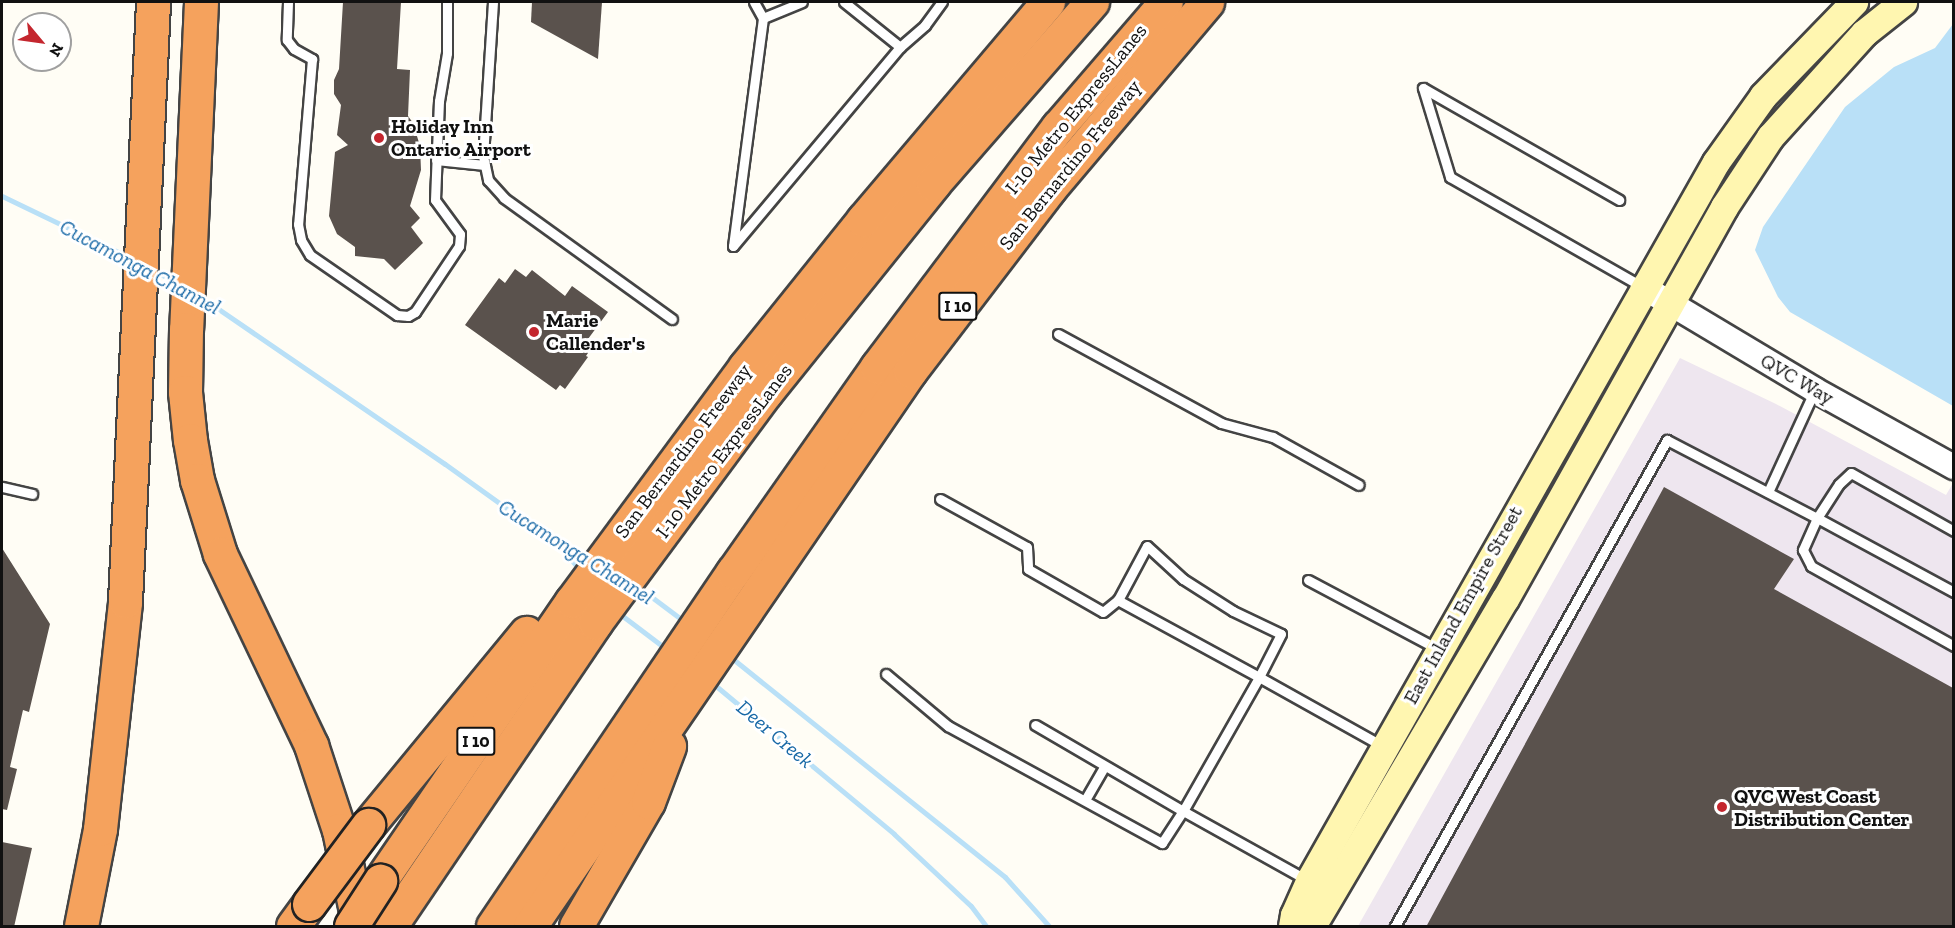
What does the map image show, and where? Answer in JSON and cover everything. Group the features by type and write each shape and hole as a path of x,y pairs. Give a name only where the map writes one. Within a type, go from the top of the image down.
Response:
{"highway":[{"path":"81,927 100,829 125,601 153,2"},
{"path":"201,2 186,329 187,415 197,480 207,517 233,583 311,745 339,830 359,927"},
{"name":"San Bernardino Freeway","path":"351,927 563,597 619,544 752,358 862,220 1048,2"},
{"name":"I-10 Metro ExpressLanes","path":"390,927 595,623 619,544 766,392 933,184 1092,2"},
{"name":"I-10 Metro ExpressLanes","path":"493,927 664,673 721,619 877,367 1058,127 1166,2"},
{"name":"San Bernardino Freeway","path":"530,927 689,694 721,619 970,290 1090,140 1207,2"},
{"path":"301,915 368,825 520,642 563,597"},
{"path":"576,927 648,802 689,694"}],"main road":[{"name":"East Inland Empire Street","path":"1292,927 1294,915 1309,881 1643,287 1716,162 1763,96 1854,2"},
{"name":"East Inland Empire Street","path":"1312,927 1505,599 1724,207 1770,137 1864,33 1903,2"}],"street":[{"name":"QVC Way","path":"1643,287 1815,390 1953,467"}],"lane":[{"path":"288,2 286,40 294,49 312,59 298,224 301,240 310,255 398,315 408,316 415,312 459,246 460,234 435,200 439,101 447,53 447,2"},
{"path":"493,2 483,156 488,180 504,198 672,319"},
{"path":"753,2 763,18 733,246 900,47 925,25 942,2"},
{"path":"763,18 802,2"},
{"path":"844,2 900,47"},
{"path":"1619,200 1423,88 1450,177 1643,287"},
{"path":"436,160 485,165"},
{"path":"1058,334 1221,423 1273,437 1359,485"},
{"path":"1768,492 1815,390"},
{"path":"1395,927 1667,440 1953,592"},
{"path":"1953,531 1851,473 1839,484 1817,518 1803,550 1811,566 1953,646"},
{"path":"2,487 32,494"},
{"path":"886,674 948,726 1162,843 1183,811 1281,634 1233,611 1183,579 1146,546 1118,600 1103,612 1028,569 1027,547 939,499"},
{"path":"1308,580 1438,650"},
{"path":"1118,600 1384,747"},
{"path":"1035,725 1309,881"},
{"path":"1085,800 1106,766"}],"shaded area":[{"name":"QVC West Coast Distribution Center","path":"1680,358 1776,404 1946,495 1953,483 1953,926 1358,926"}],"water":[{"path":"1953,24 1953,406 1790,312 1778,297 1755,250 1763,227 1845,107 1894,67 1935,48"}],"building":[{"name":"Holiday Inn Ontario Airport","path":"343,2 401,2 397,69 410,70 408,116 413,123 420,146 421,170 410,206 420,218 411,227 423,243 395,270 384,259 355,256 355,247 337,234 329,216 335,152 348,145 337,135 341,105 334,94 334,80 339,69"},
{"path":"532,2 602,2 598,59 531,22"},
{"name":"Marie Callender's","path":"515,269 526,277 532,270 565,296 572,286 608,312 588,339 594,344 586,356 588,357 565,389 560,385 556,390 465,325 499,278 505,283"},
{"name":"QVC West Coast Distribution Center","path":"1664,487 1794,559 1774,589 1953,688 1953,927 1426,927"},
{"path":"2,548 50,624 29,712 23,710 10,767 17,769 7,810 2,809"},
{"path":"2,842 32,848 14,927 2,927"}],"waterway":[{"name":"Cucamonga Channel","path":"2,196 129,257"},
{"name":"Cucamonga Channel","path":"151,269 177,283"},
{"name":"Cucamonga Channel","path":"198,295 445,464 559,546 589,561"},
{"name":"Deer Creek","path":"561,548 580,570"},
{"name":"Cucamonga Channel","path":"637,586 685,622"},
{"name":"Deer Creek","path":"616,611 666,649"},
{"name":"Cucamonga Channel","path":"728,655 1005,877 1049,926"},
{"name":"Deer Creek","path":"710,681 894,834 971,906 986,926"}],"place":[{"name":"Holiday Inn Ontario Airport","path":"379,138"},
{"name":"Marie Callender's","path":"534,332"},
{"name":"QVC West Coast Distribution Center","path":"1722,807"}]}
